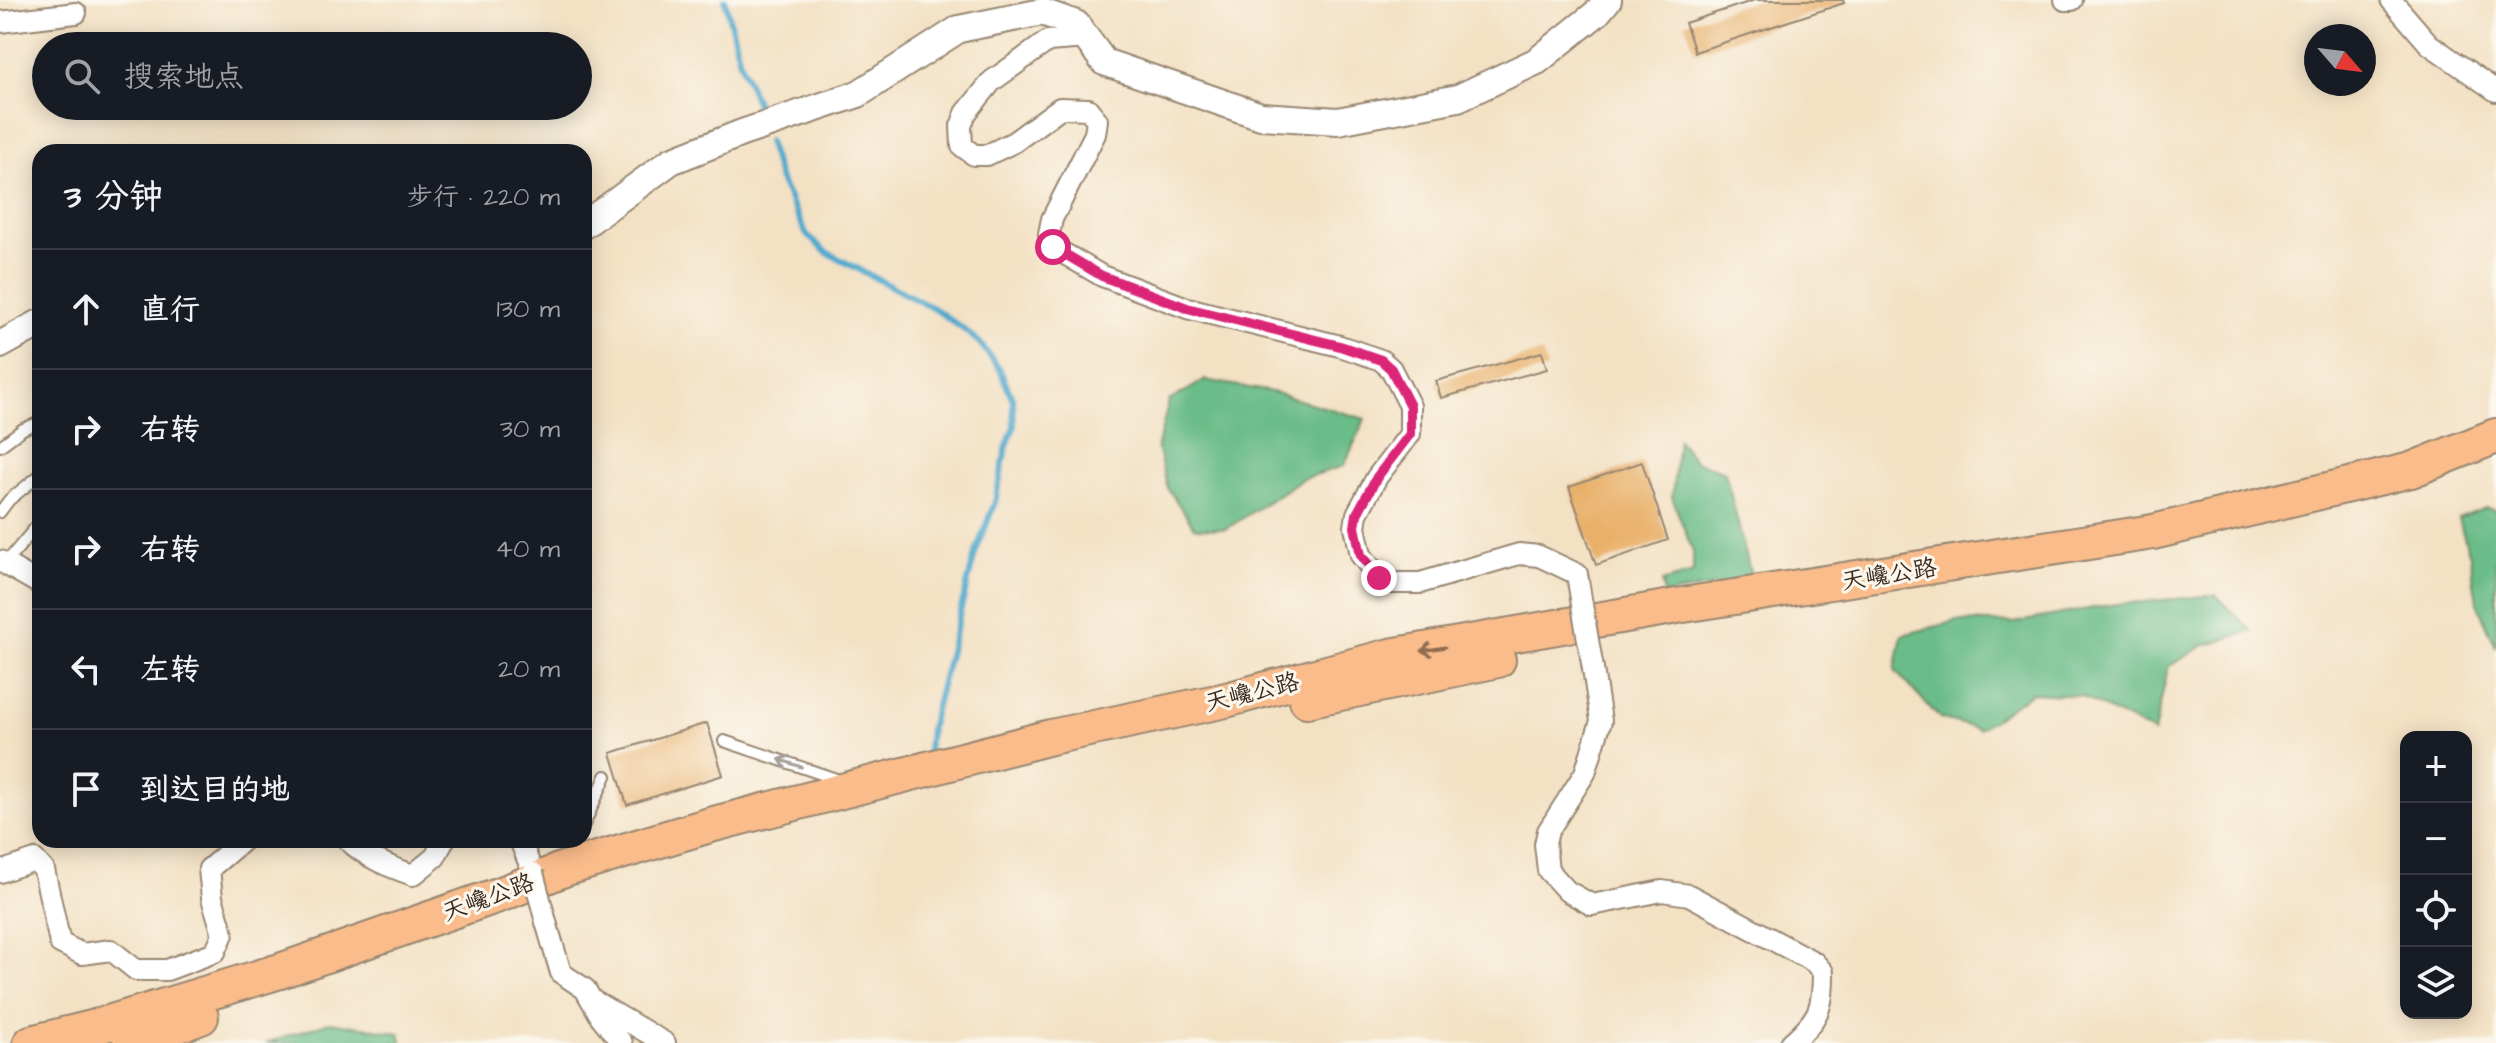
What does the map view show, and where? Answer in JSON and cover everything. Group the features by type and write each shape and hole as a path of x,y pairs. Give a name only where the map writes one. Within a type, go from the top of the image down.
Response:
{"highway":[{"name":"天巉公路","path":"31,1043 92,1028 280,971 504,893 558,861 710,825 855,785 1051,737 1226,700 1390,656 1683,605 2153,532 2411,470 2496,436"},
{"name":"天巉公路","path":"130,1043 517,901 721,833 1042,756 1524,655 1687,625 2157,552 2417,490 2496,459"}],"street":[{"path":"592,219 671,161 742,133 858,94 959,29 1042,12 1076,24 1104,62 1261,116 1338,121 1458,98 1537,61 1598,12 1608,0"},
{"path":"2065,0 2072,0"},
{"path":"2391,0 2429,44 2496,91"},
{"path":"0,22 76,13"},
{"path":"1087,38 1048,41 992,81 966,113 961,126 962,146 974,155 987,155 1014,142 1060,108 1088,109 1097,120 1095,134 1052,219 1049,234 1053,247 1102,276 1187,308 1340,346 1381,360 1391,369 1410,406 1410,434 1377,477 1357,514 1355,527 1361,555 1379,578 1392,583 1420,583 1519,554 1539,556 1577,574 1601,721 1585,773 1548,831 1545,844 1548,870 1567,891 1592,905 1662,891 1689,895 1814,962 1823,972 1823,999 1812,1024 1791,1043"},
{"path":"0,345 32,327"},
{"path":"3,562 32,579"},
{"path":"0,872 35,860 44,870 60,943 82,954 111,950 136,970 167,970 215,952 223,934 212,898 209,869 234,848"},
{"path":"356,848 389,867 413,875 435,857 440,848"},
{"path":"534,848 558,861 546,922 561,973 585,989 601,1017 622,1043"},
{"path":"591,1000 665,1043"}],"lane":[{"path":"0,446 32,425"},
{"path":"0,512 9,500 32,481"},
{"path":"3,562 32,531"},
{"path":"724,741 855,785"},
{"path":"592,807 606,776"}],"green space":[{"path":"1205,380 1272,392 1365,419 1344,466 1302,479 1226,529 1195,528 1168,489 1157,448 1169,401"},
{"path":"1678,440 1695,461 1725,472 1752,579 1664,595 1662,582 1693,573 1693,552 1672,497"},
{"path":"2485,508 2496,510 2496,647 2477,603 2470,555 2458,519"},
{"path":"2216,595 2252,631 2205,645 2168,667 2154,733 2081,696 2032,693 1979,729 1940,718 1895,671 1902,635 1957,621 2014,623 2109,605"},
{"path":"330,1022 399,1033 402,1043 266,1043"}],"building":[{"path":"1755,0 1843,0 1844,3 1695,52 1685,23"},
{"path":"1542,352 1547,369 1441,398 1436,381"},
{"path":"1642,462 1668,540 1596,565 1569,487"},
{"path":"707,723 723,775 627,805 611,753"}],"waterway":[{"path":"725,0 740,62 757,105"},
{"path":"768,141 779,178 807,235 826,252 938,311 963,329 980,343 1000,370 1013,400 1014,427 995,502 975,554 930,729 928,752"}],"route":[{"path":"1053,247 1102,276 1187,308 1340,346 1381,360 1391,369 1410,406 1410,434 1377,477 1357,514 1355,527 1361,555 1379,578"}]}
